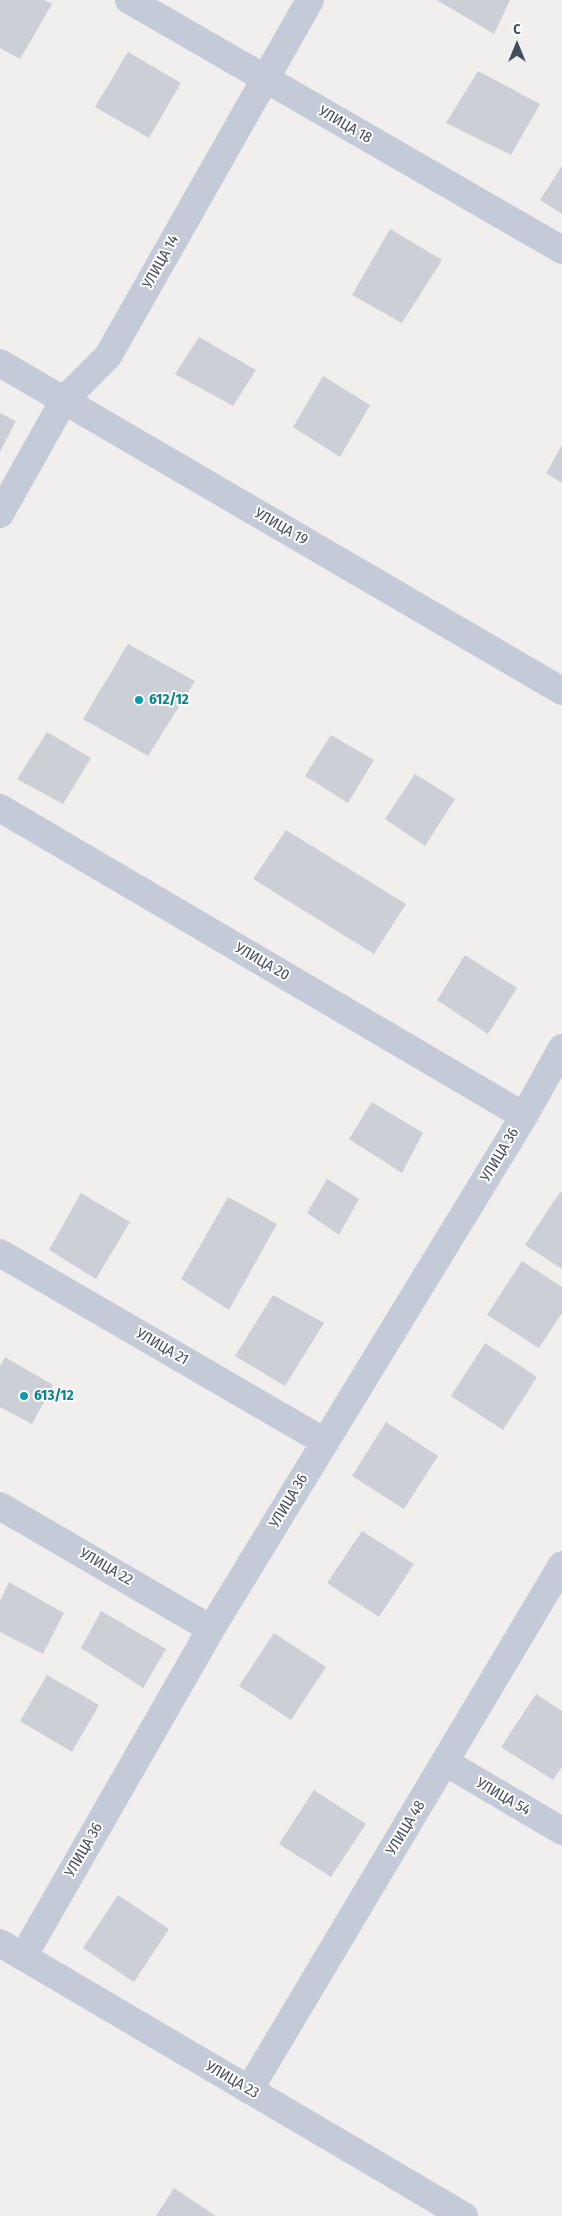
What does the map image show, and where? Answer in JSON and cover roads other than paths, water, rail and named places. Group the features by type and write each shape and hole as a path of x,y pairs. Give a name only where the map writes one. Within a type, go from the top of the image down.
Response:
{"street":[{"name":"УЛИЦА 18","path":"129,0 562,250"},
{"name":"УЛИЦА 14","path":"0,514 64,400 108,356 310,0"},
{"name":"УЛИЦА 19","path":"0,362 562,690"},
{"name":"УЛИЦА 20","path":"0,808 524,1116"},
{"name":"УЛИЦА 36","path":"11,1950 212,1629 524,1116 562,1048"},
{"name":"УЛИЦА 21","path":"0,1253 325,1442"},
{"name":"УЛИЦА 22","path":"0,1506 212,1629"},
{"name":"УЛИЦА 48","path":"249,2090 562,1565"},
{"name":"УЛИЦА 54","path":"445,1762 562,1832"},
{"name":"УЛИЦА 23","path":"11,1950 464,2216"}],"place":[{"name":"612/12","path":"139,700"},
{"name":"613/12","path":"24,1396"}]}
